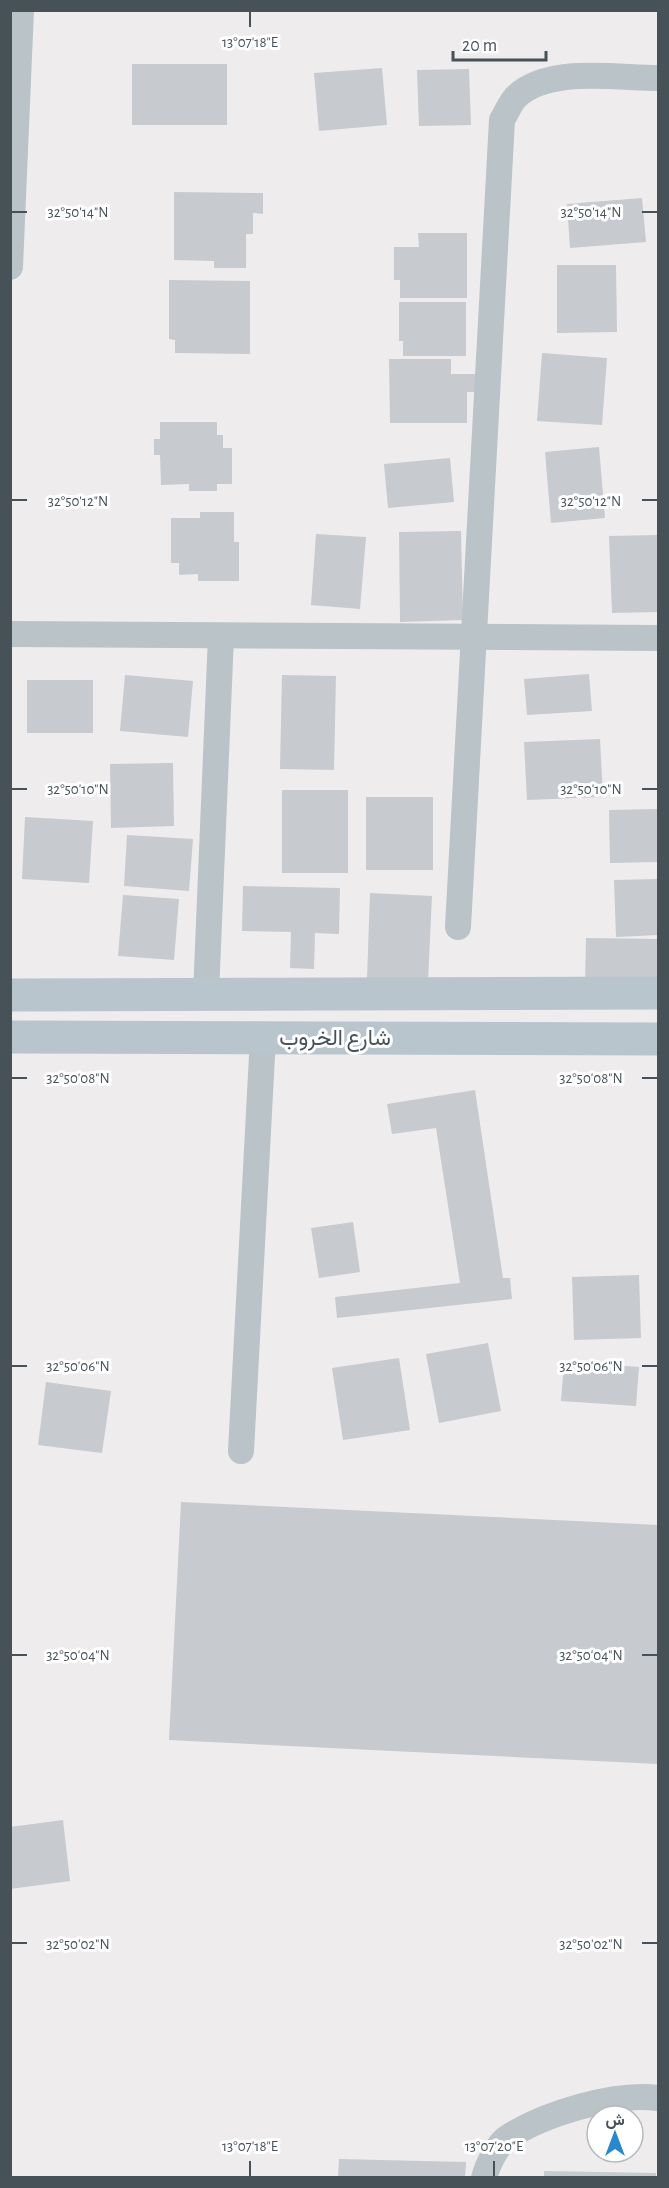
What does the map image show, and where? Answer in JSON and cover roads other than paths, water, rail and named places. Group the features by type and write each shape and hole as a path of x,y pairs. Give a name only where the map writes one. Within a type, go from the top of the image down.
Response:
{"main road":[{"name":"شارع الخروب","path":"10,995 658,993"},
{"name":"شارع الخروب","path":"10,1036 658,1039"}],"street":[{"path":"10,267 21,10"},
{"path":"458,927 502,120 516,97 538,82 564,77 658,78"},
{"path":"10,634 658,638"},
{"path":"206,994 221,636"},
{"path":"241,1451 263,1037"},
{"path":"484,2178 486,2169 505,2139 537,2123 590,2104 647,2096 658,2097"}]}
